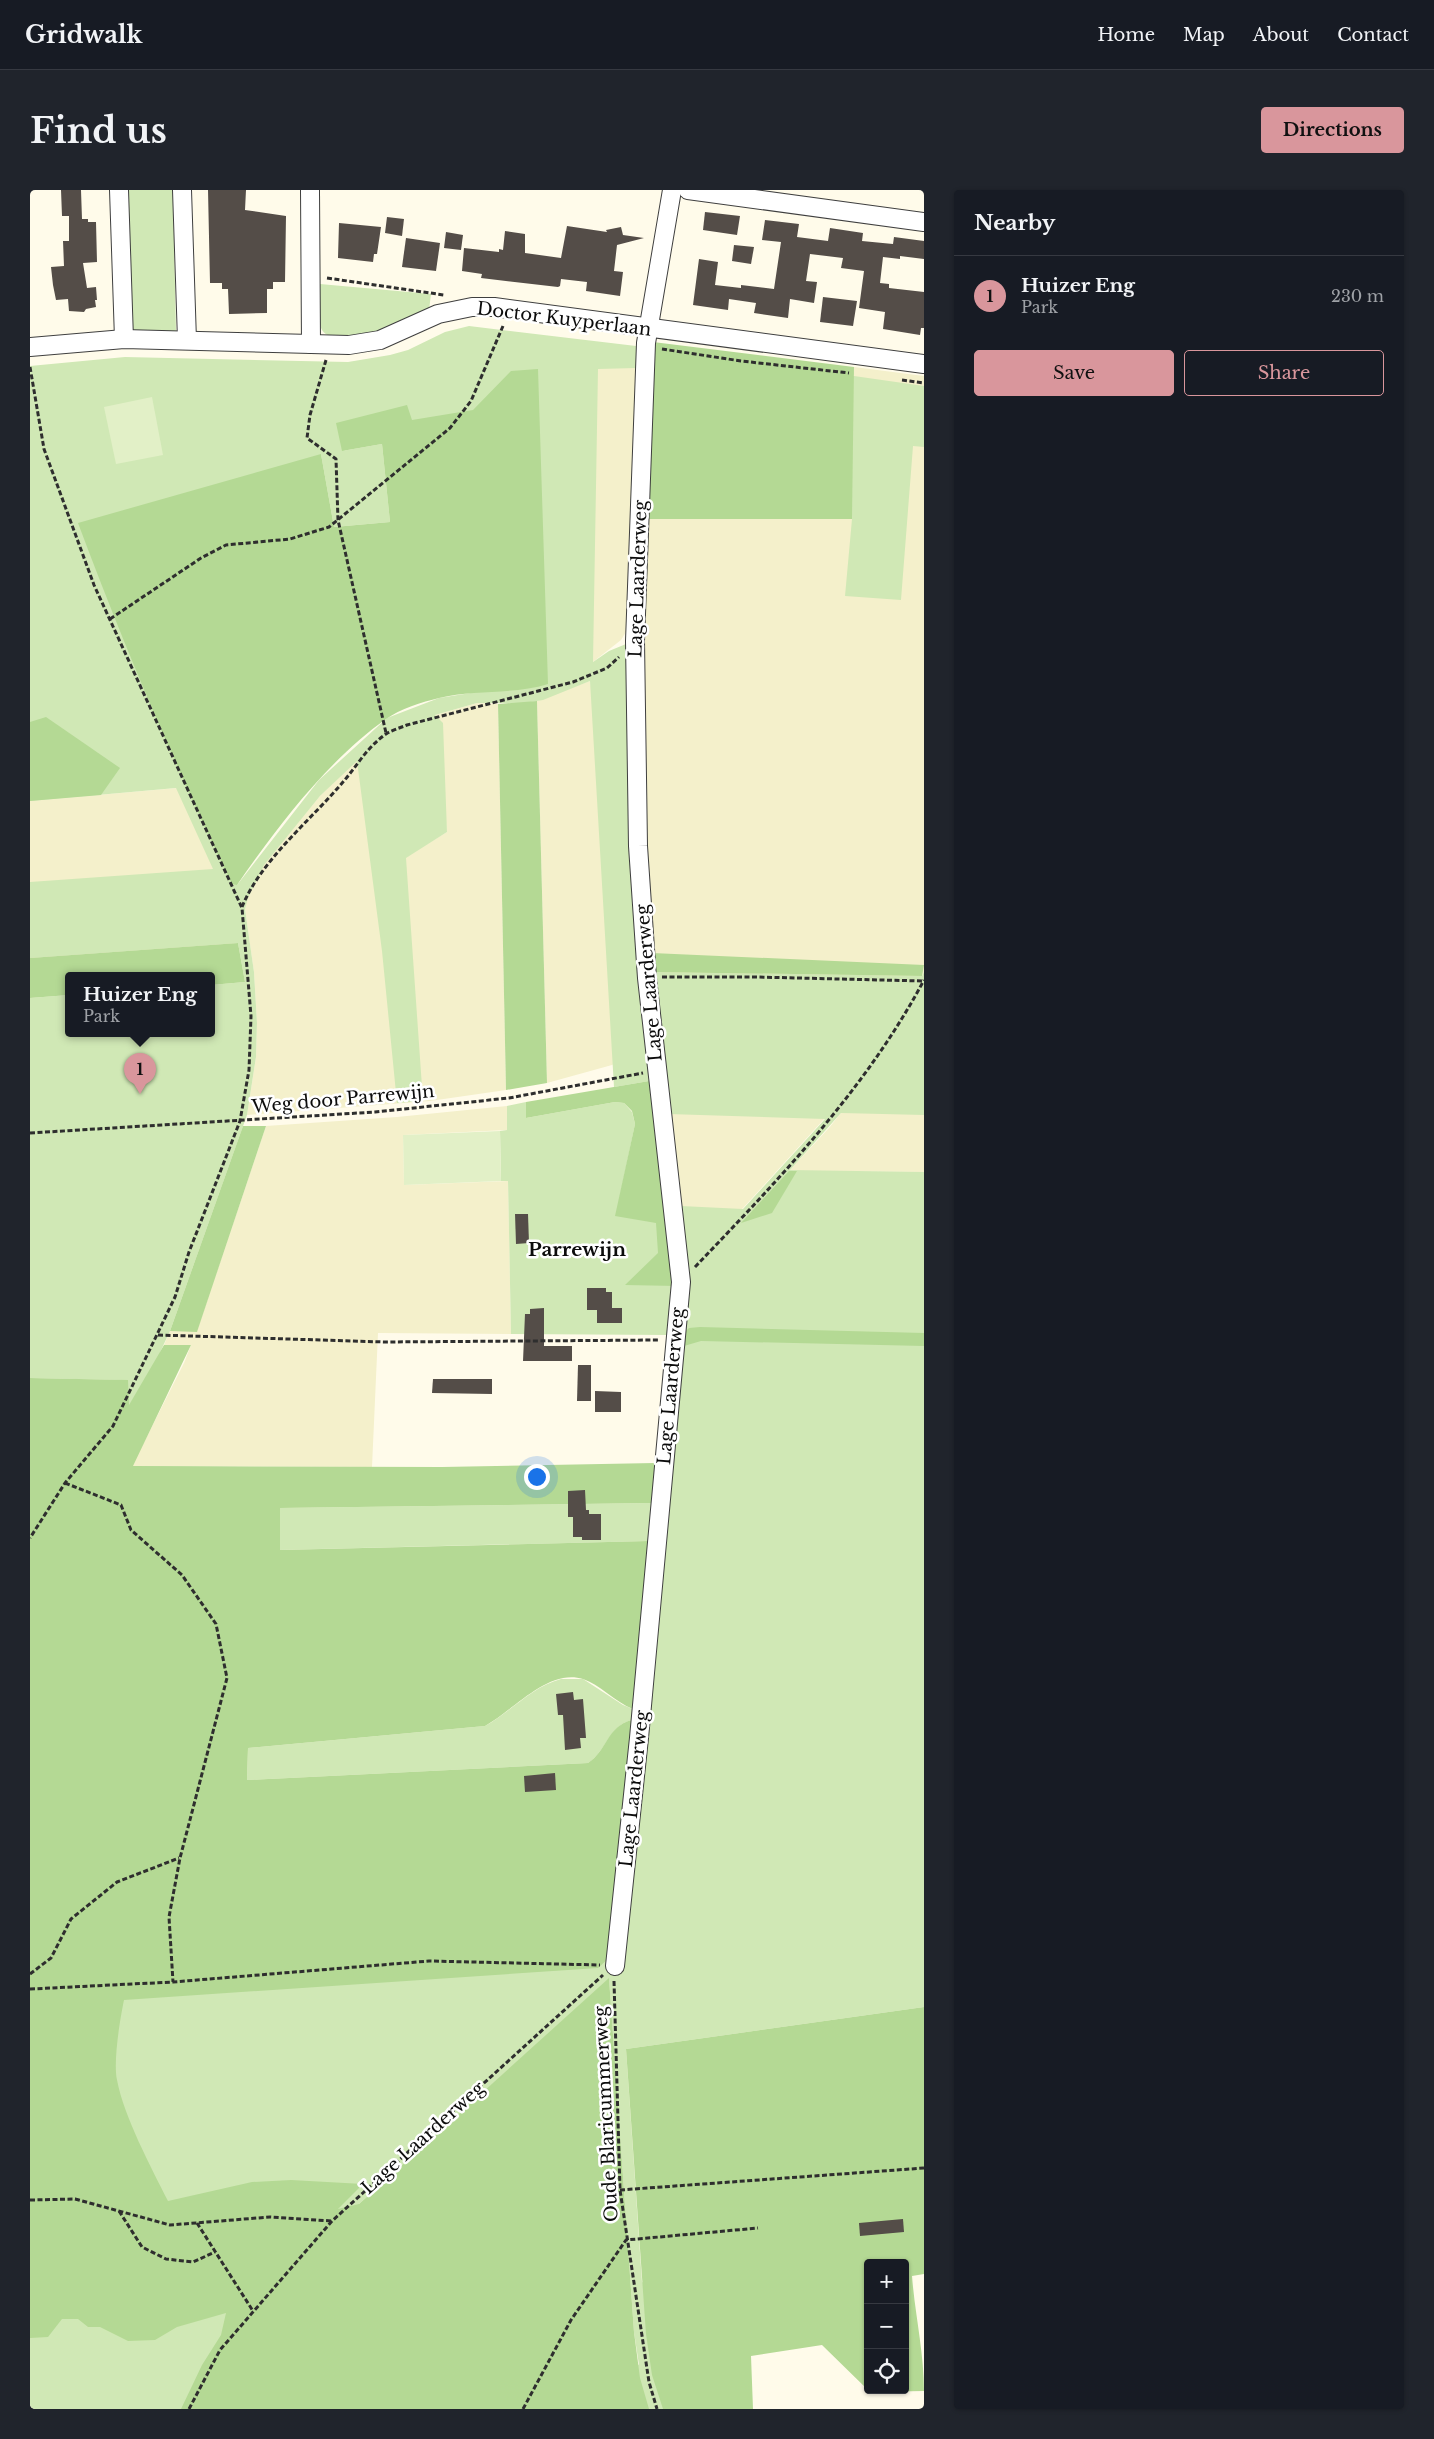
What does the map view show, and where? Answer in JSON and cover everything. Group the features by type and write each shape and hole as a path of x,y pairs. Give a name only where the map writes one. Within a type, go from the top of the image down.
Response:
{"street":[{"path":"119,190 124,339"},
{"path":"182,190 187,340"},
{"path":"310,190 311,344"},
{"name":"Lage Laarderweg","path":"616,1966 681,1282 647,978 638,846 635,641 647,336 672,190"},
{"path":"688,190 924,222"},
{"name":"Doctor Kuyperlaan","path":"30,347 124,339 349,345 380,340 438,314 472,307 494,308 647,336 924,364"}],"path":[{"path":"311,276 448,295"},
{"path":"110,619 201,558 226,545 290,539 329,527 450,428 470,401 503,326"},
{"path":"647,336 656,348 741,361 859,374"},
{"path":"327,358 310,414 307,438 336,459 338,520 386,733"},
{"path":"30,367 44,449 94,585 242,908 252,1016 249,1070 240,1121 211,1193 175,1297 113,1426 65,1483 30,1538"},
{"path":"896,379 924,383"},
{"path":"242,908 249,892 273,860 344,781 368,750 386,733 407,725 573,682 607,668 635,641"},
{"path":"647,978 756,977 924,981 903,1020 861,1080 786,1171 681,1282"},
{"name":"Weg door Parrewijn","path":"30,1133 375,1112 509,1098 656,1071"},
{"path":"158,1335 385,1342 652,1340"},
{"path":"65,1483 120,1505 131,1530 182,1576 216,1624 226,1678 180,1858 169,1918 173,1982"},
{"path":"30,1974 51,1958 71,1918 116,1882 180,1858"},
{"path":"30,1989 173,1982 429,1961 616,1966"},
{"name":"Oude Blaricummerweg","path":"616,1966 614,1987 620,2190 626,2240 643,2332 649,2382 657,2409"},
{"name":"Lage Laarderweg","path":"189,2409 220,2350 253,2311 285,2278 332,2221 616,1966"},
{"path":"620,2190 924,2168"},
{"path":"30,2200 75,2199 170,2226 270,2216 332,2221"},
{"path":"119,2211 142,2248 166,2259 192,2262 215,2252"},
{"path":"197,2223 253,2311"},
{"path":"523,2409 571,2320 626,2240 758,2228"}],"shaded area":[{"path":"636,346 635,475 629,627 621,640 593,662 487,383"},
{"path":"854,367 924,376 924,972 910,998 825,1118 693,1263 687,1262 666,1099 643,821 641,736 647,519 852,519"},
{"path":"590,681 638,957 645,1037 642,1048 612,1065 547,1083 537,701"},
{"path":"477,703 498,704 506,1090 430,1101 247,1115 256,1057 257,1023 254,972 245,909 247,898 263,865 320,796 357,760 406,857 447,832 435,715"},
{"path":"177,788 229,903 238,943 30,958 30,801"},
{"path":"924,993 924,1172 789,1171 829,1128 872,1074"},
{"path":"507,1106 507,1130 403,1135 404,1185 508,1181 511,1334 378,1333 372,1467 132,1466 184,1363 191,1345 164,1345 170,1331 197,1331 266,1126 397,1117"}],"green space":[{"path":"126,190 173,190 176,332 127,335"},
{"path":"320,284 431,294 429,310 376,333 354,337 331,336 326,334 320,326"},
{"path":"469,326 636,346 636,368 598,369 593,662 609,651 626,644 638,957 649,1081 614,1087 590,681 543,700 524,703 477,703 435,715 443,723 447,832 406,858 423,1101 397,1103 382,951 357,761 320,796 264,865 248,898 245,909 254,972 257,1023 256,1057 247,1115 170,1331 156,1361 129,1406 132,1466 241,1467 243,1599 30,1468 122,1380 30,1378 30,998 65,995 65,1037 215,1037 215,985 245,982 238,943 30,958 30,882 213,869 176,788 30,801 30,366 125,357 348,362 408,350 445,332","holes":["469,411 477,692 439,698 387,718 319,780 237,885 321,454 334,527 390,522 382,444 342,451"]},
{"path":"653,342 854,367 852,519 647,519"},
{"path":"538,369 548,684 521,690 452,695 418,704 392,715 344,754 324,774 286,818 237,885 232,884 190,795 151,705 113,615 78,523 321,454 334,527 390,522 382,444 342,451 336,423 407,405 412,420 473,410 511,371"},
{"path":"650,369 854,376 924,386 924,447 913,446 901,600 845,596 852,519"},
{"path":"152,397 163,455 116,464 104,407"},
{"path":"537,701 547,1083 506,1090 498,704"},
{"path":"46,717 120,768 101,795 30,801 30,722"},
{"path":"238,943 245,982 215,985 215,972 65,972 65,995 30,998 30,958"},
{"path":"652,953 924,965 922,976 653,972"},
{"path":"653,972 922,976 924,972 924,1115 841,1113 790,1170 924,1172 924,2007 626,2049 642,2282 736,2328 737,2409 30,2409 30,1983 610,1951 681,1206 743,1209 825,1119 668,1114","holes":["609,1979 634,2332 639,2365 359,2204"]},
{"path":"649,1081 664,1208 677,1286 625,1285 658,1253 656,1223 615,1216 635,1124 632,1111 624,1103 615,1102 526,1118 526,1102"},
{"path":"526,1102 526,1118 615,1102 624,1103 632,1112 635,1124 616,1215 664,1208 677,1286 668,1335 511,1334 508,1181 501,1181 500,1131 507,1130 507,1106"},
{"path":"243,1126 266,1126 197,1332 170,1331"},
{"path":"500,1131 501,1181 404,1185 403,1135"},
{"path":"789,1171 797,1171 772,1213 741,1223"},
{"path":"689,1328 924,1333 924,1346 701,1341 684,1346 680,1337"},
{"path":"164,1345 191,1345 133,1466 442,1467 655,1463 652,1503 280,1508 280,1550 648,1541 633,1709 589,1681 570,1677 544,1685 485,1726 248,1748 247,1780 588,1763 617,1728 632,1720 610,1957 598,1968 124,2000 116,2052 117,2080 126,2110 139,2142 168,2201 252,2182 291,2180 363,2184 338,2209 359,2204 609,1978 634,2332 640,2378 649,2409 181,2409 202,2365 221,2335 226,2313 177,2327 155,2340 128,2341 100,2327 88,2327 78,2319 62,2319 48,2337 30,2338 30,1378 128,1380 129,1405"},
{"path":"652,1503 648,1541 279,1550 280,1508"},
{"path":"561,1679 583,1679 623,1705 633,1709 632,1720 618,1727 588,1763 247,1780 248,1748 485,1726 540,1688"},
{"path":"924,2007 924,2274 912,2276 923,2362 924,2391 909,2391 909,2259 864,2259 864,2386 822,2345 751,2356 753,2409 663,2409 652,2375 646,2334 626,2049"}],"building":[{"path":"61,190 81,190 82,219 88,219 88,222 96,222 97,262 83,263 87,288 96,287 97,300 95,300 96,307 86,309 84,312 69,311 68,299 56,300 53,285 51,267 64,266 63,241 69,241 69,216 62,216"},
{"path":"208,190 246,190 245,210 286,216 285,282 273,282 273,289 267,289 267,313 229,314 228,289 222,289 222,283 210,283"},
{"path":"705,212 740,216 737,235 703,230"},
{"path":"387,217 404,219 402,236 385,233"},
{"path":"765,220 799,224 797,237 828,241 830,228 863,233 862,241 893,244 894,237 924,241 924,259 900,256 900,259 883,257 880,283 889,284 889,288 924,292 924,328 921,328 920,335 883,329 885,312 859,308 864,271 841,268 843,258 810,254 806,281 817,282 814,303 790,299 788,318 754,313 756,303 729,299 728,310 693,305 699,259 718,262 715,285 741,288 741,285 774,289 781,242 762,240"},
{"path":"339,223 381,227 377,254 374,254 373,262 338,258"},
{"path":"567,226 607,232 606,230 621,227 623,235 644,238 617,245 614,271 623,272 620,296 586,291 587,282 561,279 560,286 558,287 481,278 482,274 462,271 464,248 499,252 499,249 503,250 505,231 525,234 525,253 561,258"},
{"path":"446,232 463,235 461,250 444,248"},
{"path":"406,238 440,243 436,271 402,267"},
{"path":"734,245 754,247 751,264 732,261"},
{"path":"823,297 857,301 853,326 820,322"},
{"path":"515,1214 528,1214 529,1243 516,1244"},
{"path":"587,1288 606,1288 606,1292 612,1292 612,1308 622,1308 622,1323 597,1323 597,1310 587,1310"},
{"path":"544,1308 544,1346 572,1346 572,1361 523,1361 525,1314 530,1314 530,1309"},
{"path":"578,1365 591,1365 591,1401 577,1401"},
{"path":"433,1379 492,1379 492,1394 432,1393"},
{"path":"595,1391 621,1392 621,1412 595,1412"},
{"path":"585,1490 586,1510 589,1510 589,1514 601,1514 601,1540 582,1540 582,1537 573,1537 573,1517 568,1517 568,1491"},
{"path":"573,1692 574,1700 583,1699 586,1738 580,1738 581,1748 565,1750 563,1715 558,1715 556,1694"},
{"path":"555,1773 556,1790 525,1792 524,1776"},
{"path":"903,2219 904,2232 860,2236 859,2223"}],"place":[{"name":"Huizer Eng","path":"140,1094"}],"district":[{"name":"Parrewijn","path":"577,1249"}]}
